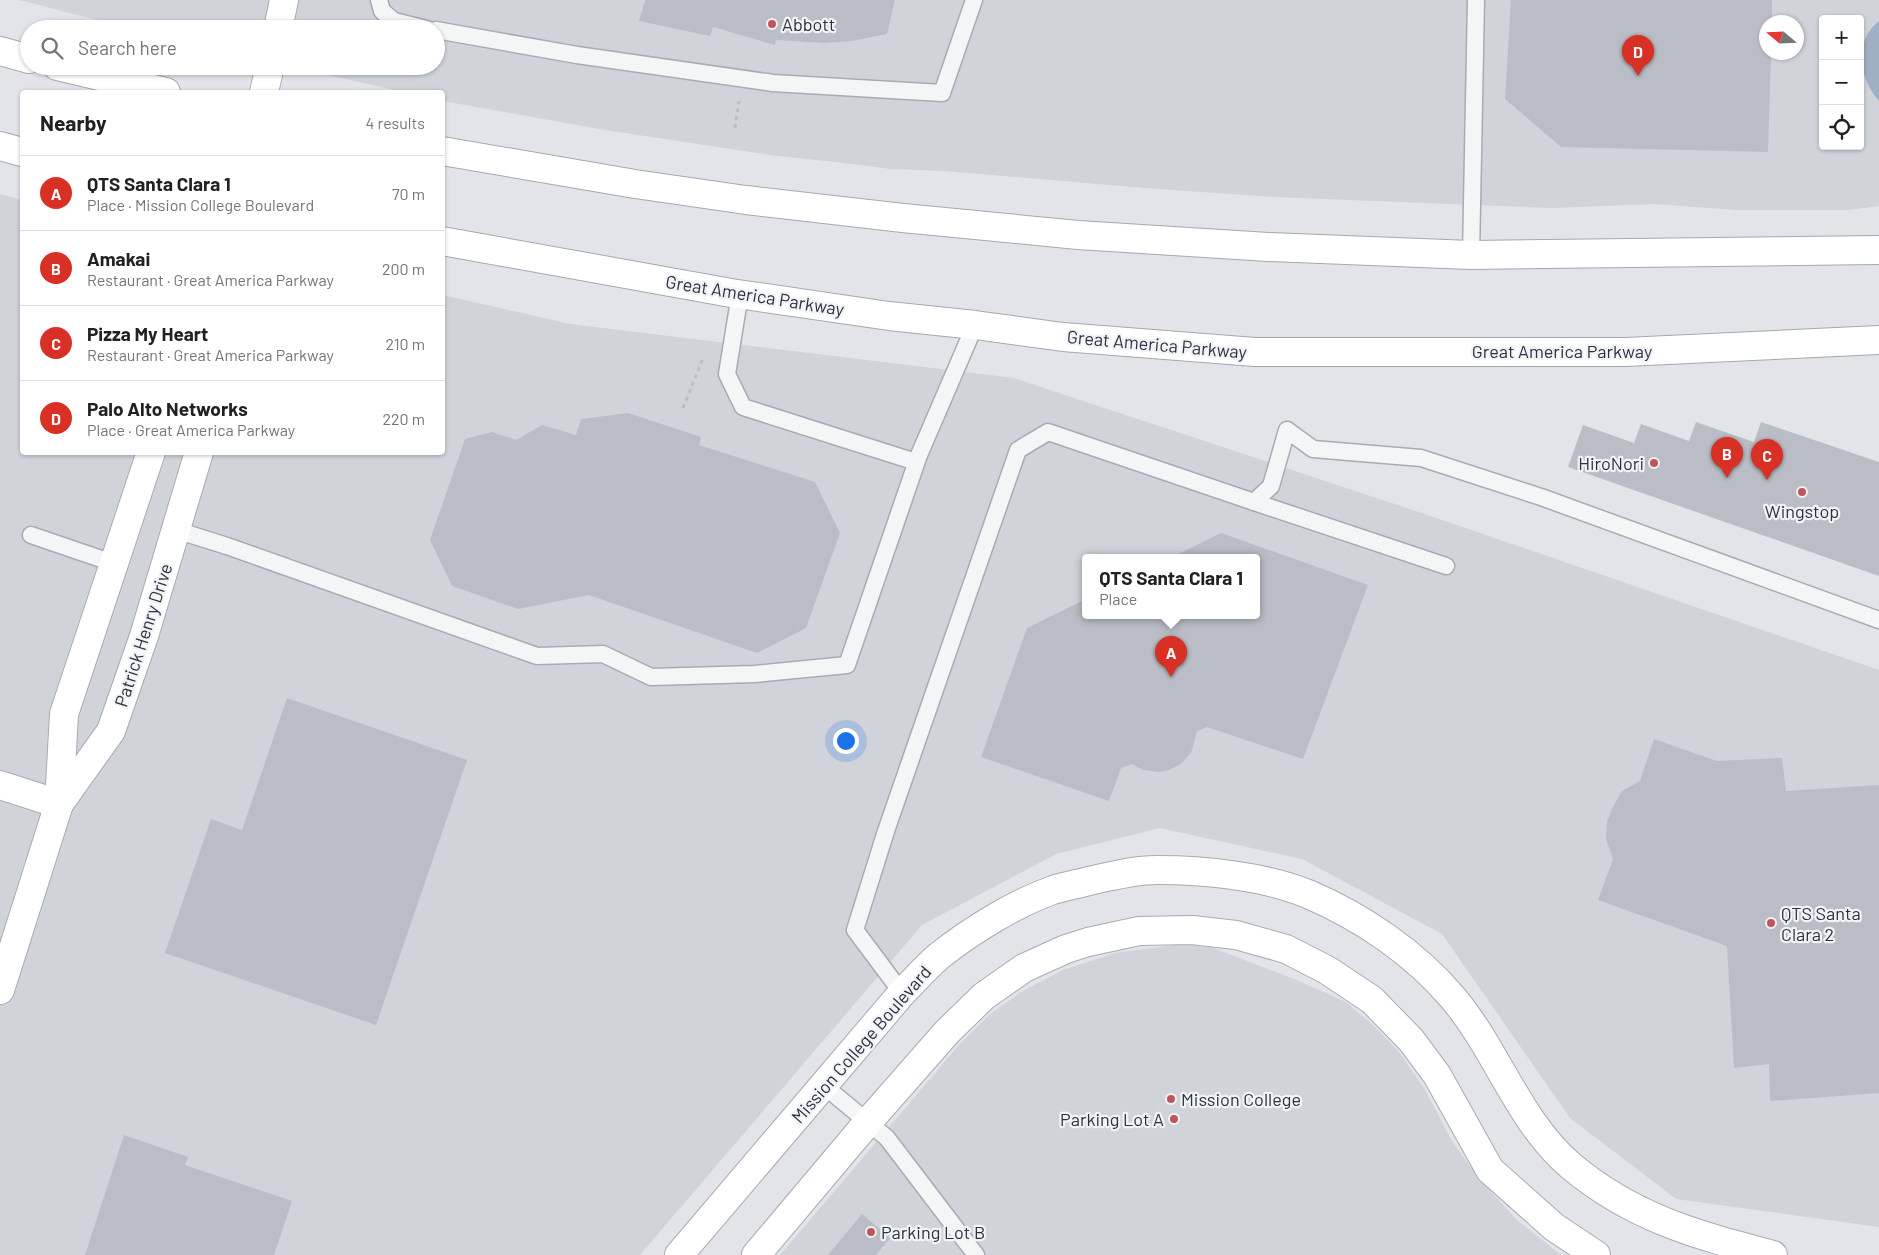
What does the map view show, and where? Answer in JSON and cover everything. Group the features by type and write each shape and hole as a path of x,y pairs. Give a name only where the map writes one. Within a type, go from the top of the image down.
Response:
{"street":[{"path":"280,20 284,0"},
{"path":"0,51 20,57"},
{"path":"95,75 158,90"},
{"path":"264,90 268,75"},
{"path":"0,146 20,151"},
{"path":"445,152 635,184 903,218 1108,237 1268,247 1471,255 1879,250"},
{"name":"Great America Parkway","path":"445,242 740,294 889,316 1063,336 1255,352 1625,352 1879,340"},
{"name":"Patrick Henry Drive","path":"0,990 59,804 64,714 150,455"},
{"name":"Patrick Henry Drive","path":"59,804 111,731 144,636 198,455"},
{"path":"0,785 59,804"},
{"name":"Mission College Boulevard","path":"679,1255 902,993 938,957 1008,910 1054,890 1105,878 1155,870 1207,872 1253,878 1306,894 1347,914 1385,937 1419,963 1454,998 1492,1053 1522,1106 1569,1165 1601,1189 1639,1212 1694,1234 1773,1255"},
{"path":"756,1255 947,1032 984,996 1024,968 1066,949 1088,942 1139,931 1192,930 1236,935 1286,949 1327,970 1372,1000 1412,1040 1437,1075 1490,1170 1554,1227 1596,1255"}],"lane":[{"path":"379,0 382,11 393,20"},
{"path":"445,32 577,55 773,84 942,93 974,0"},
{"path":"1471,255 1476,0"},
{"path":"740,294 727,374 743,408 916,462"},
{"path":"176,530 227,546 537,656 603,654 651,677 755,674 846,666 916,462 975,325"},
{"path":"1254,502 1271,486 1286,430 1314,449 1421,458 1541,497 1879,620"},
{"path":"902,993 855,930 886,831 1018,450 1048,432 1446,566"},
{"path":"31,535 113,563"},
{"path":"823,1085 887,1138 976,1255"}],"path":[{"path":"683,408 704,355"}],"shaded area":[{"path":"19,0 1879,0 1879,206 1849,210 1736,210 1655,204 1552,208 1274,197 944,171 891,169 777,156 605,130 445,101 445,90 394,90 328,75 445,75 445,20 98,20"},
{"path":"0,194 20,199 20,455 445,455 445,295 570,324 1014,378 1419,512 1879,670 1879,1227 1676,1199 1570,1118 1442,934 1302,859 1160,828 1056,854 922,925 640,1255 0,1255"},
{"name":"Mission College","path":"1198,942 1299,981 1346,1002 1374,1026 1399,1052 1424,1088 1453,1143 1480,1180 1516,1219 1561,1255 780,1255 959,1045 989,1015 1021,992 1063,970 1115,953"}],"water":[{"path":"1879,21 1879,101 1872,92 1864,74 1864,42 1871,29"}],"building":[{"name":"Abbott","path":"645,0 895,0 887,34 852,41 824,43 776,40 775,45 713,27 710,36 639,21"},
{"path":"1511,0 1772,0 1772,15 1759,15 1759,60 1771,60 1768,152 1561,147 1505,99"},
{"path":"628,413 701,437 699,445 815,482 840,533 806,628 757,653 589,595 518,609 452,586 430,540 465,439 492,432 516,440 542,425 576,435 581,419"},
{"path":"1696,422 1754,442 1761,422 1879,462 1879,576 1568,467 1583,425 1634,443 1641,424 1689,441"},
{"path":"1221,533 1368,585 1303,759 1207,727 1197,731 1191,753 1181,764 1169,770 1159,772 1143,770 1132,764 1121,768 1109,801 981,757 1027,628 1082,601 1082,619 1260,619 1260,554 1178,554"},
{"path":"287,698 467,760 376,1025 165,953 211,819 242,830"},
{"name":"QTS Santa Clara 2","path":"1654,739 1717,761 1782,758 1786,791 1879,785 1879,1093 1770,1101 1769,1064 1734,1068 1727,946 1598,900 1613,859 1606,839 1607,822 1622,791 1640,781"},
{"path":"124,1135 188,1157 185,1165 292,1201 274,1255 85,1255"},
{"name":"Parking Lot B","path":"862,1214 890,1238 876,1255 828,1255"}],"place":[{"name":"Abbott","path":"772,24"},
{"name":"Palo Alto Networks","path":"1638,76"},
{"name":"HiroNori","path":"1654,463"},
{"name":"Amakai","path":"1727,478"},
{"name":"Pizza My Heart","path":"1767,480"},
{"name":"Wingstop","path":"1802,492"},
{"name":"QTS Santa Clara 1","path":"1171,677"},
{"name":"QTS Santa Clara 2","path":"1771,923"},
{"name":"Mission College","path":"1171,1099"},
{"name":"Parking Lot A","path":"1174,1119"},
{"name":"Parking Lot B","path":"871,1232"}]}
